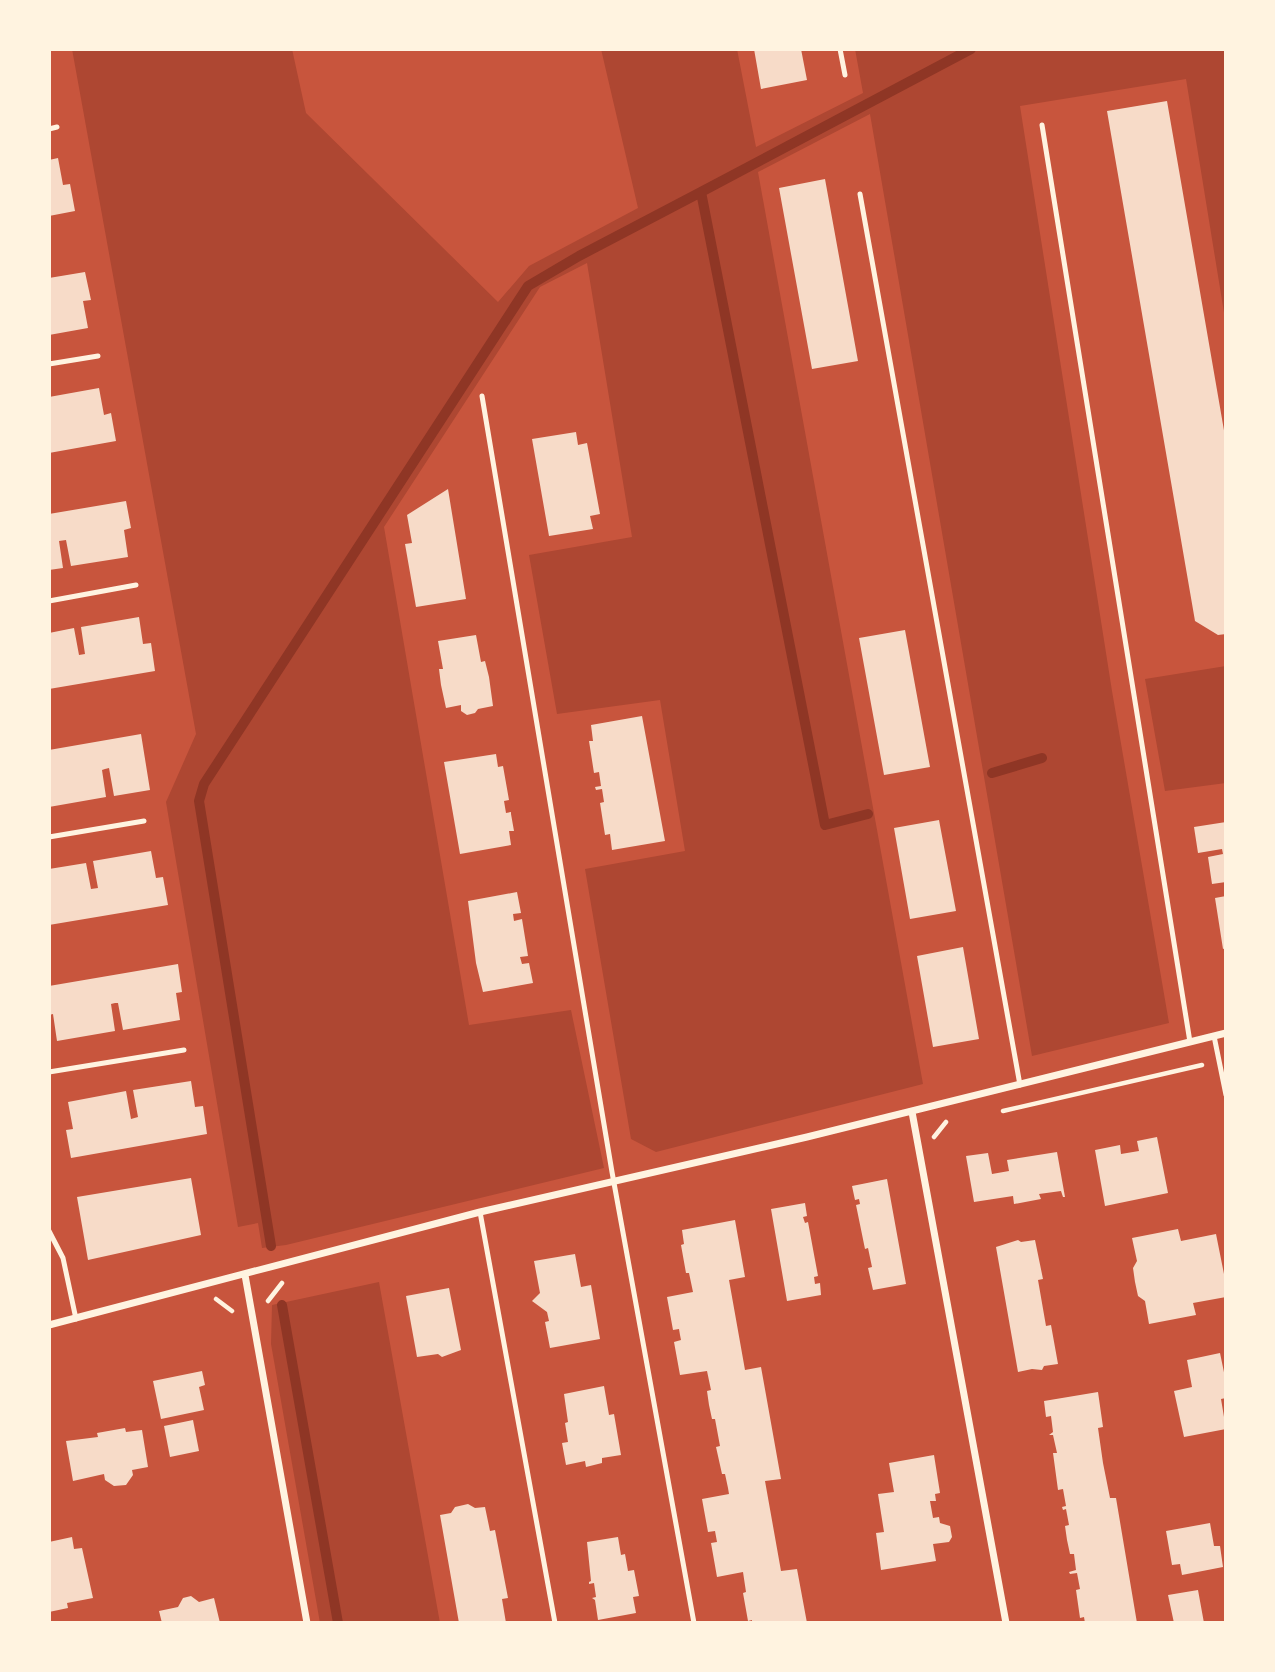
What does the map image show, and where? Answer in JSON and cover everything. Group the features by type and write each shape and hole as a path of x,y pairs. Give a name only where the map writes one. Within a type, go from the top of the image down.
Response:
{"street":[{"path":"49,1325 480,1212 912,1112 1226,1033"},
{"path":"912,1112 1006,1623"},
{"path":"245,1275 307,1623"}],"lane":[{"path":"840,49 845,75"},
{"path":"1042,125 1190,1042"},
{"path":"49,129 57,127"},
{"path":"860,194 1020,1085"},
{"path":"49,364 98,356"},
{"path":"482,396 615,1181 694,1623"},
{"path":"49,601 136,585"},
{"path":"49,837 144,821"},
{"path":"1214,1036 1226,1096"},
{"path":"49,1072 184,1050"},
{"path":"480,1212 555,1623"},
{"path":"49,1231 63,1258 76,1319"}],"shaded area":[{"path":"72,49 292,49 306,113 498,302 529,266 638,208 601,49 737,49 756,147 863,93 855,49 1226,49 1226,325 1186,79 1020,106 1112,691 1169,1023 1032,1056 870,114 758,172 923,1084 656,1152 631,1139 585,869 685,851 660,700 557,714 529,555 632,537 587,263 540,287 384,527 469,1025 571,1010 604,1168 286,1245 262,1248 258,1223 238,1227 166,802 196,734"},
{"path":"1226,666 1226,783 1165,791 1145,679"},
{"path":"379,1282 440,1623 320,1623 271,1344 272,1305"}],"building":[{"path":"754,49 801,49 807,80 761,89"},
{"path":"1167,101 1226,442 1226,634 1218,635 1195,621 1107,111"},
{"path":"58,158 63,185 70,184 75,211 49,216 49,160"},
{"path":"825,179 858,361 812,369 779,188"},
{"path":"85,272 91,300 83,301 88,328 49,335 49,278"},
{"path":"99,388 104,415 111,413 116,441 49,453 49,397"},
{"path":"576,432 578,445 587,443 600,514 590,516 593,529 549,536 532,439"},
{"path":"448,489 466,599 416,607 405,544 412,543 407,515"},
{"path":"126,501 131,528 124,530 128,557 71,566 66,540 59,541 63,568 49,570 49,514"},
{"path":"139,617 143,644 151,643 155,671 49,689 49,633 74,628 79,655 85,654 81,627"},
{"path":"905,630 930,767 884,775 859,638"},
{"path":"476,635 481,662 485,661 489,677 493,706 467,715 461,711 461,705 446,708 439,669 443,669 438,641"},
{"path":"642,716 665,841 612,850 610,834 605,835 600,803 604,802 602,789 596,790 595,787 601,786 599,772 594,773 589,741 593,741 591,725"},
{"path":"141,734 150,790 114,796 109,768 102,770 106,797 49,807 49,750"},
{"path":"496,754 498,767 503,766 509,800 504,801 506,813 511,812 514,831 509,831 511,845 460,854 444,762"},
{"path":"939,820 956,911 910,919 894,828"},
{"path":"1226,822 1226,882 1212,884 1208,857 1223,854 1222,849 1198,853 1194,827"},
{"path":"151,851 156,878 163,877 168,905 49,925 49,869 86,863 91,889 98,888 93,861"},
{"path":"517,892 521,913 513,914 514,921 522,919 528,956 520,957 522,964 529,963 533,983 483,992 476,963 468,901"},
{"path":"1226,896 1226,948 1223,949 1215,898"},
{"path":"963,947 979,1039 933,1047 917,956"},
{"path":"178,964 182,992 176,993 180,1020 123,1030 118,1003 115,1003 111,1004 115,1031 57,1041 53,1014 49,1015 49,986"},
{"path":"191,1081 195,1107 203,1106 207,1134 71,1158 66,1130 73,1129 68,1102 126,1091 131,1119 138,1117 133,1090"},
{"path":"1157,1137 1168,1193 1105,1206 1095,1150 1120,1145 1121,1154 1139,1151 1137,1141"},
{"path":"1057,1152 1065,1197 1061,1191 1039,1194 1041,1199 1014,1204 1013,1196 974,1202 966,1156 988,1153 992,1174 1009,1171 1007,1160"},
{"path":"191,1178 201,1235 88,1260 77,1197"},
{"path":"887,1179 906,1284 873,1290 868,1268 872,1267 868,1248 865,1249 856,1205 860,1204 859,1199 855,1200 852,1186"},
{"path":"805,1203 807,1216 803,1217 805,1223 808,1222 818,1276 814,1277 815,1284 820,1283 821,1295 787,1301 771,1209"},
{"path":"735,1220 745,1277 729,1280 745,1370 761,1367 781,1479 765,1481 781,1571 797,1569 807,1623 748,1621 743,1593 746,1592 743,1572 717,1577 711,1543 717,1542 715,1531 708,1532 702,1499 729,1494 728,1488 716,1447 720,1446 715,1419 712,1419 709,1405 707,1391 711,1390 707,1371 680,1375 674,1342 681,1340 679,1329 673,1330 667,1297 693,1292 681,1245 684,1244 682,1230"},
{"path":"1178,1229 1181,1241 1216,1234 1226,1297 1193,1303 1196,1315 1149,1324 1145,1301 1138,1296 1135,1282 1133,1268 1137,1261 1132,1238"},
{"path":"1018,1240 1035,1240 1043,1279 1038,1280 1046,1326 1051,1325 1058,1364 1044,1366 1042,1370 1018,1372 996,1247"},
{"path":"575,1254 581,1287 591,1285 600,1339 550,1348 545,1322 549,1321 547,1312 532,1301 540,1293 534,1261"},
{"path":"449,1288 461,1350 442,1357 438,1354 417,1357 406,1296"},
{"path":"1220,1353 1226,1382 1226,1398 1221,1399 1226,1429 1184,1437 1174,1391 1192,1387 1187,1360"},
{"path":"202,1371 205,1385 199,1387 204,1410 161,1419 153,1381"},
{"path":"604,1386 609,1415 614,1414 621,1455 602,1458 602,1463 586,1467 585,1461 566,1465 562,1443 568,1442 564,1394"},
{"path":"1098,1392 1103,1427 1098,1428 1103,1463 1110,1498 1116,1498 1137,1623 1085,1623 1084,1617 1080,1618 1076,1590 1080,1589 1077,1573 1069,1572 1076,1570 1074,1554 1070,1554 1067,1540 1065,1526 1069,1525 1066,1509 1063,1510 1062,1507 1066,1506 1063,1489 1058,1490 1053,1453 1057,1453 1053,1435 1049,1435 1053,1432 1051,1416 1046,1417 1044,1401"},
{"path":"193,1420 199,1451 170,1457 164,1426"},
{"path":"125,1428 126,1432 142,1430 148,1467 132,1470 133,1475 126,1485 114,1486 105,1480 104,1474 73,1481 66,1441 98,1437 97,1433"},
{"path":"934,1455 940,1493 935,1494 936,1501 930,1501 933,1518 939,1517 940,1523 950,1526 952,1537 949,1542 933,1544 936,1561 881,1570 876,1533 884,1532 878,1494 894,1492 889,1463"},
{"path":"468,1504 475,1508 485,1507 490,1531 495,1530 508,1598 502,1599 506,1623 459,1623 440,1515 451,1513 455,1507"},
{"path":"1210,1523 1214,1546 1220,1546 1223,1567 1182,1575 1180,1564 1172,1565 1166,1531"},
{"path":"72,1537 74,1549 82,1548 93,1598 67,1603 68,1608 49,1612 49,1542"},
{"path":"618,1537 621,1555 625,1554 628,1571 634,1570 639,1596 633,1597 636,1613 598,1620 595,1600 592,1598 596,1597 594,1583 589,1584 591,1581 587,1542"},
{"path":"1198,1590 1204,1623 1174,1623 1168,1595"},
{"path":"191,1596 199,1602 214,1598 220,1623 162,1623 159,1611 178,1607 183,1598"}],"waterway":[{"path":"701,192 971,49"},
{"path":"271,1246 199,801 204,784 528,286 701,192 825,825 868,814"},
{"path":"992,773 1042,758"},
{"path":"282,1305 338,1623"}]}
